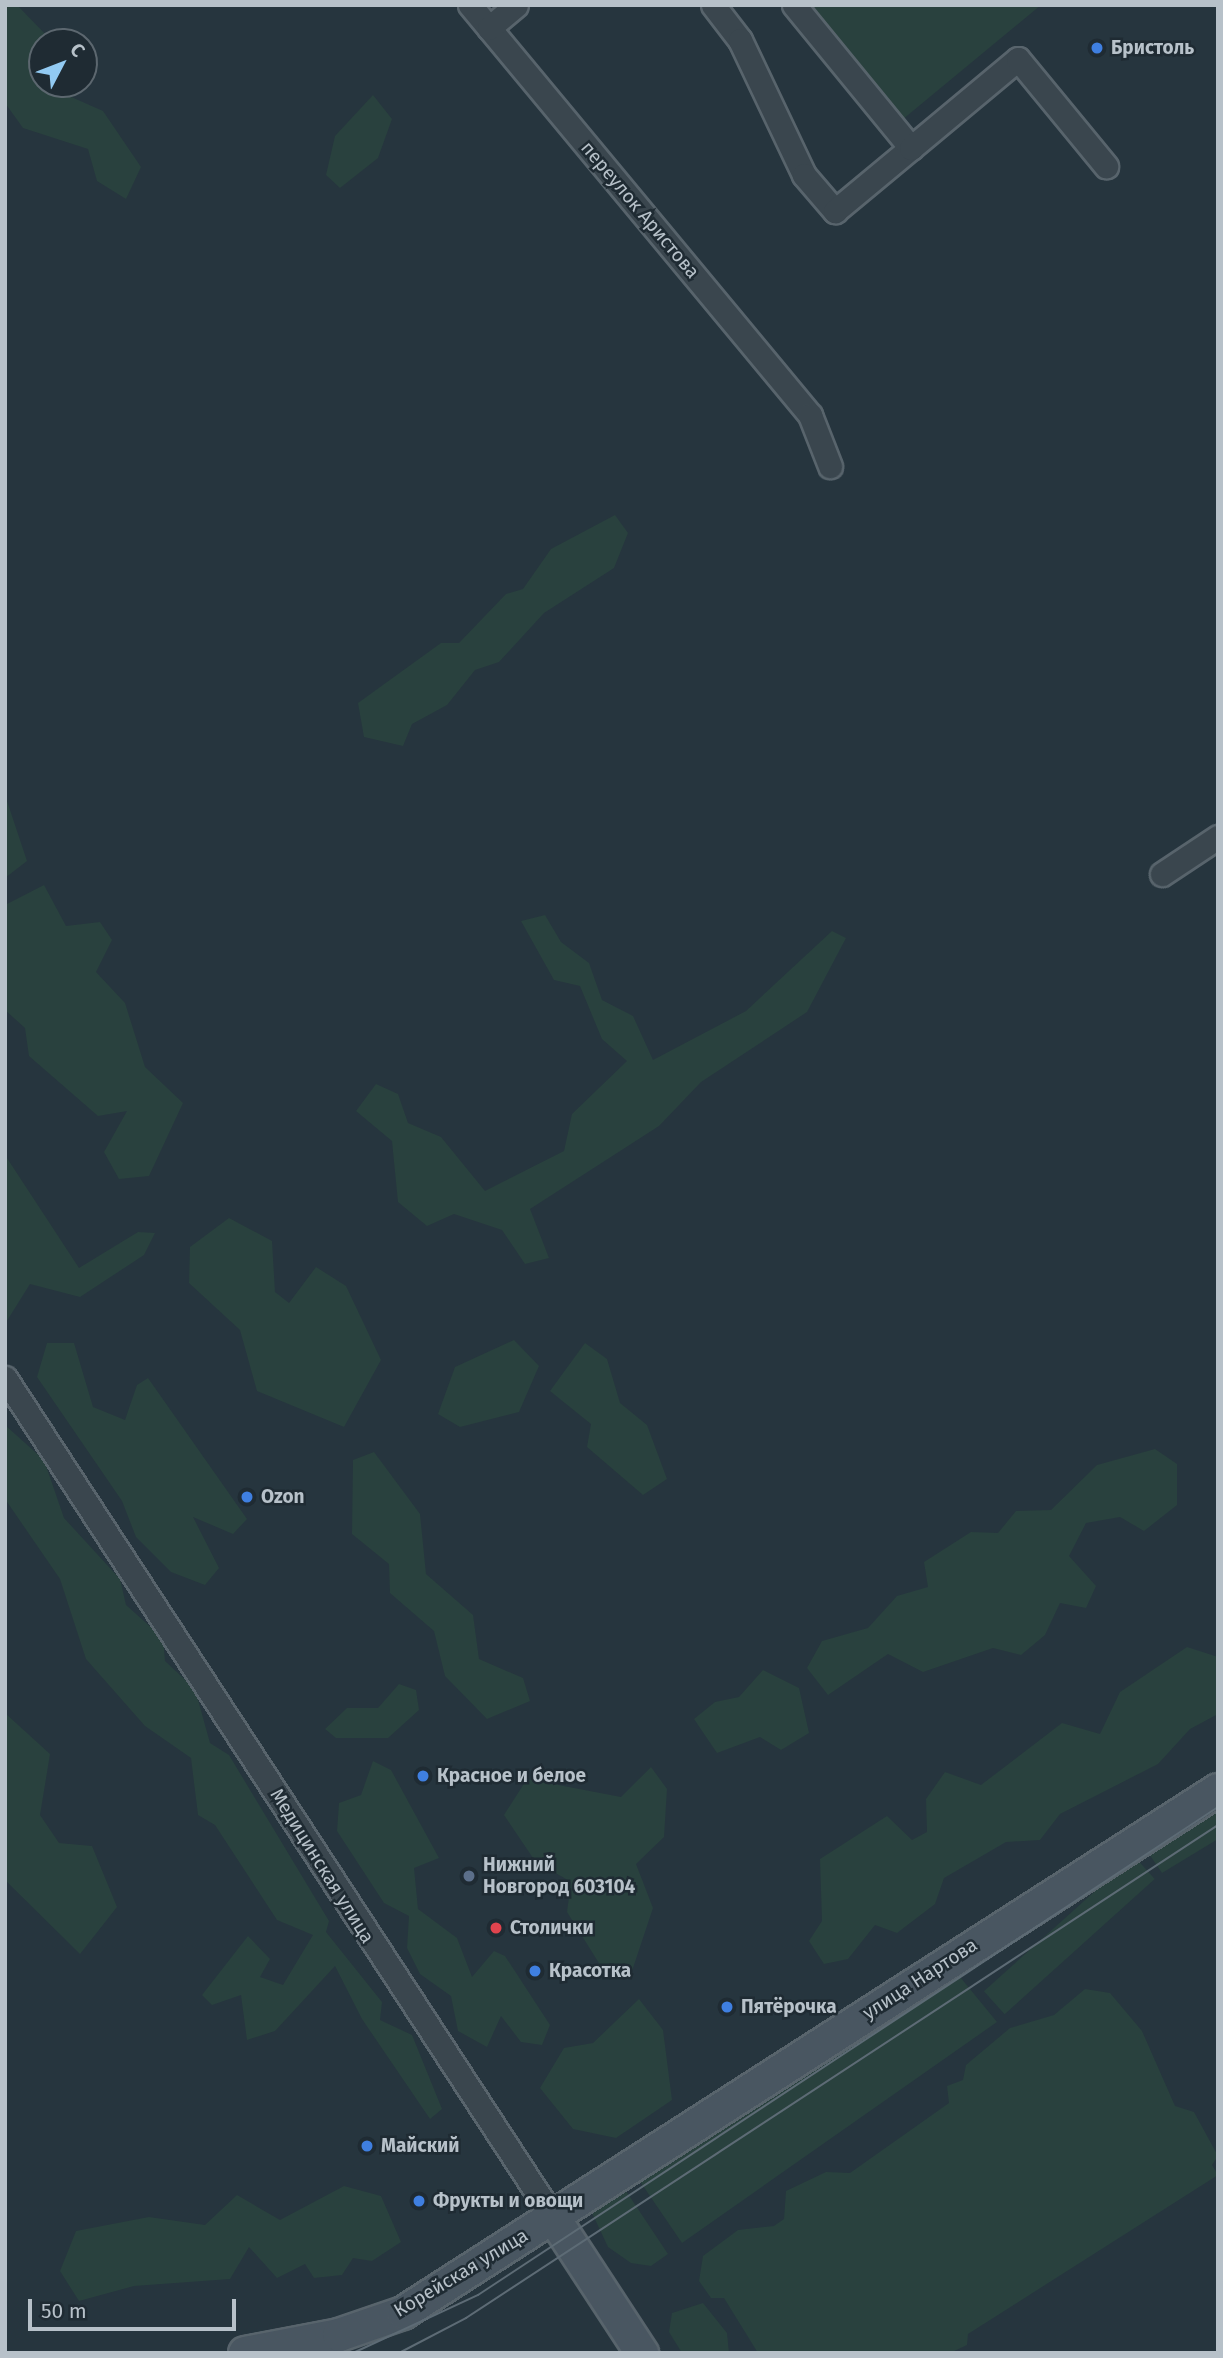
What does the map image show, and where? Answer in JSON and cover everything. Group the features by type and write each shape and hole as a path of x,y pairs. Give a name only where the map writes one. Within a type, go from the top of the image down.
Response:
{"street":[{"name":"переулок Аристова","path":"470,5 810,415 830,466"},
{"path":"489,28 516,5"},
{"path":"713,5 740,40 804,175 835,211 1018,59 1106,166"},
{"path":"794,5 911,148"},
{"path":"1162,874 1218,837"},
{"name":"Медицинская улица","path":"5,1378 642,2353"},
{"name":"улица Нартова","path":"553,2217 1218,1790"},
{"name":"Корейская улица","path":"245,2353 339,2335 403,2313 553,2217"}],"green space":[{"path":"5,5 17,5 39,28 28,28 28,98 74,98 103,111 141,167 126,199 97,181 88,149 23,128 5,103"},
{"path":"807,5 1041,5 902,120"},
{"path":"373,95 392,119 378,158 340,188 326,175 335,136"},
{"path":"615,515 628,533 614,568 544,613 499,662 475,670 447,705 412,724 403,746 364,737 358,703 441,643 459,643 506,594 523,589 551,549"},
{"path":"5,795 27,861 5,878"},
{"path":"44,885 66,926 100,922 112,940 96,972 125,1003 145,1067 183,1103 149,1176 119,1179 104,1152 127,1111 98,1116 29,1056 25,1028 5,1010 5,905"},
{"path":"545,915 561,942 589,963 602,1000 633,1016 653,1060 746,1011 832,931 846,938 807,1012 701,1082 659,1126 530,1209 549,1258 525,1264 502,1230 454,1214 427,1226 398,1202 392,1141 356,1111 376,1084 398,1094 408,1123 441,1137 485,1191 564,1151 572,1114 627,1061 602,1039 580,986 554,980 521,921"},
{"path":"5,1155 79,1268 138,1232 155,1233 144,1255 80,1297 30,1284 5,1324"},
{"path":"229,1218 272,1241 275,1292 289,1303 316,1267 346,1286 381,1360 344,1427 257,1391 240,1330 189,1283 190,1247"},
{"path":"514,1340 539,1366 519,1412 460,1427 438,1414 455,1367"},
{"path":"47,1343 74,1343 93,1407 125,1420 137,1385 148,1378 247,1519 233,1534 193,1517 219,1568 205,1585 171,1572 136,1537 122,1501 37,1377"},
{"path":"585,1343 607,1359 620,1403 647,1425 667,1479 643,1495 587,1447 591,1424 550,1391"},
{"path":"5,1425 44,1460 64,1518 120,1579 126,1605 163,1638 165,1661 195,1689 210,1743 229,1755 329,1921 326,1932 382,2002 380,2020 412,2035 442,2109 430,2119 362,2019 335,1966 275,2031 247,2040 241,1995 212,2005 202,1995 248,1936 270,1959 260,1977 283,1985 313,1935 277,1920 215,1825 198,1815 191,1758 145,1726 86,1659 60,1579 5,1499"},
{"path":"1155,1449 1177,1464 1177,1505 1144,1531 1120,1517 1086,1523 1069,1556 1096,1586 1086,1608 1060,1603 1045,1635 1021,1655 993,1648 923,1672 888,1654 828,1695 807,1668 822,1641 868,1628 897,1596 928,1587 924,1562 971,1532 998,1533 1016,1511 1051,1510 1097,1465"},
{"path":"374,1452 420,1514 426,1574 473,1615 479,1659 523,1678 530,1701 487,1719 445,1676 434,1631 390,1593 389,1564 352,1534 353,1460"},
{"path":"1187,1647 1218,1657 1218,1714 1190,1729 1158,1764 1060,1814 1040,1840 1006,1842 944,1878 935,1904 897,1933 875,1925 848,1959 824,1964 809,1941 822,1921 820,1859 887,1816 912,1840 927,1832 926,1799 945,1772 981,1785 1062,1723 1100,1734 1120,1692"},
{"path":"763,1670 799,1688 809,1733 781,1750 760,1737 717,1753 694,1719 715,1702 739,1697"},
{"path":"399,1684 416,1690 419,1710 388,1738 336,1738 325,1729 347,1708 378,1708"},
{"path":"5,1713 50,1754 40,1815 59,1843 92,1846 117,1907 80,1954 5,1880"},
{"path":"373,1761 391,1770 439,1858 414,1868 418,1909 457,1938 472,1977 494,1951 505,1956 550,2025 542,2045 521,2042 501,2016 487,2047 458,2031 451,1996 420,1974 407,1948 409,1916 384,1903 337,1831 339,1803 361,1795"},
{"path":"651,1767 667,1789 664,1837 636,1864 653,1908 630,1977 607,1976 567,1912 571,1882 535,1861 504,1815 527,1779 621,1797"},
{"path":"1218,1803 1218,1839 1162,1873 1145,1848"},
{"path":"1134,1856 1155,1879 1005,2014 984,1991"},
{"path":"956,1972 997,2022 682,2243 639,2180"},
{"path":"1085,1989 1110,1993 1142,2031 1175,2106 1194,2112 1218,2156 1212,2165 1218,2175 968,2334 967,2345 950,2353 758,2353 724,2298 711,2298 699,2281 703,2256 738,2230 774,2226 784,2219 786,2191 826,2172 850,2173 949,2103 947,2086 963,2080 966,2065 1010,2028 1054,2015"},
{"path":"639,1999 663,2030 672,2100 616,2138 573,2129 540,2088 564,2048 593,2043"},
{"path":"344,2186 381,2196 401,2242 372,2261 353,2258 342,2275 314,2278 305,2264 277,2278 249,2247 230,2279 134,2286 79,2301 60,2271 76,2231 149,2217 205,2225 237,2195 280,2220"},
{"path":"626,2191 668,2254 651,2266 631,2263 608,2247 592,2213"},
{"path":"703,2303 727,2333 729,2353 682,2353 669,2332 672,2313"}],"tram line":[{"path":"353,2353 478,2295 1218,1807"},
{"path":"399,2353 466,2318 1218,1825"}],"place":[{"name":"Бристоль","path":"1097,48"},
{"name":"Ozon","path":"247,1497"},
{"name":"Красное и белое","path":"423,1776"},
{"name":"Нижний Новгород 603104","path":"469,1876"},
{"name":"Столички","path":"496,1928"},
{"name":"Красотка","path":"535,1971"},
{"name":"Пятёрочка","path":"727,2007"},
{"name":"Майский","path":"367,2146"},
{"name":"Фрукты и овощи","path":"419,2201"}]}
